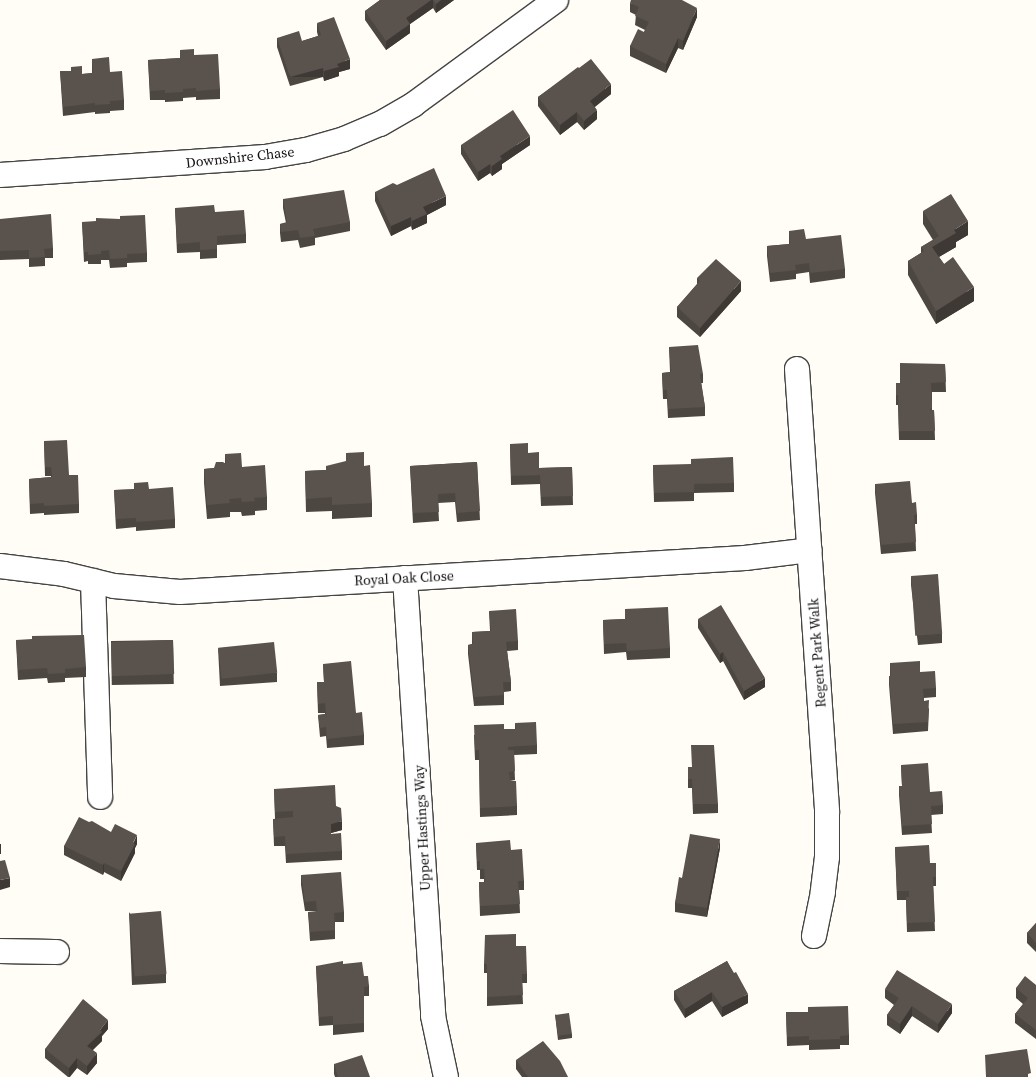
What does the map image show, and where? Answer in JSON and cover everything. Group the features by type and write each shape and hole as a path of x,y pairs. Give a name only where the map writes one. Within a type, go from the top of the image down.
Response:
{"street":[{"name":"Downshire Chase","path":"0,175 265,157 306,150 344,139 380,124 414,104 556,0"},
{"name":"Regent Park Walk","path":"797,369 827,812 827,857 823,892 814,936"},
{"name":"Royal Oak Close","path":"0,566 64,574 147,590 180,592 745,558 810,550"},
{"name":"Upper Hastings Way","path":"405,578 433,1016 446,1077"},
{"path":"93,581 100,797"},
{"path":"0,951 56,952"}],"building":[{"path":"380,0 431,0 406,18 410,24 386,41 365,11"},
{"path":"433,0 441,0 436,4"},
{"path":"631,0 682,0 697,8 683,41 678,38 666,64 630,46 638,29 644,32 649,22 635,16 639,7 630,3"},
{"path":"334,17 350,59 337,64 339,67 324,71 323,68 290,77 277,38 299,31 302,41 321,35 317,23"},
{"path":"194,49 194,55 218,54 220,89 196,91 196,88 183,89 183,92 165,93 165,90 150,91 148,60 180,58 180,50"},
{"path":"109,57 110,72 122,71 124,100 110,101 110,104 95,105 95,103 63,107 60,71 71,71 71,67 82,66 82,74 93,73 92,59"},
{"path":"591,59 611,84 590,101 597,110 584,121 577,112 560,125 538,97"},
{"path":"513,110 530,136 500,156 502,159 492,166 490,164 478,172 461,145"},
{"path":"434,168 446,196 423,207 427,214 412,221 411,217 391,226 375,192 393,183 397,185"},
{"path":"344,190 350,222 313,229 315,236 300,238 298,230 281,232 280,224 287,222 283,199"},
{"path":"951,194 968,221 954,230 956,233 932,247 944,264 953,257 974,287 936,311 908,261 924,251 921,247 939,236 923,211"},
{"path":"214,205 215,212 244,210 246,234 217,236 217,249 200,250 200,242 177,244 175,208"},
{"path":"51,214 53,248 44,249 45,257 29,258 29,250 0,251 0,219"},
{"path":"145,215 147,253 127,254 127,258 110,259 109,250 101,251 101,254 88,255 88,252 84,252 82,222 96,221 96,218 120,219 120,216"},
{"path":"804,229 806,239 841,235 845,269 810,273 809,263 795,265 796,270 770,273 767,246 790,244 789,231"},
{"path":"716,259 741,281 700,328 677,307 700,281 697,278"},
{"path":"698,345 703,374 700,374 705,407 668,409 667,390 663,390 662,373 671,372 669,347"},
{"path":"900,363 945,364 946,382 931,383 932,408 929,410 934,410 935,431 899,431 896,383 900,383"},
{"path":"67,440 69,475 78,475 79,504 44,506 44,503 30,504 29,479 52,477 51,467 45,467 44,441"},
{"path":"528,443 528,453 539,452 539,468 572,467 573,496 541,497 540,475 511,476 510,444"},
{"path":"364,452 364,466 370,465 372,503 332,505 332,497 306,499 305,471 326,470 326,466 346,461 346,453"},
{"path":"241,453 242,467 265,465 267,497 254,498 255,501 242,502 241,498 229,499 230,503 207,505 204,469 214,468 216,462 226,464 225,454"},
{"path":"733,457 734,483 694,484 694,492 654,493 653,465 691,464 691,459"},
{"path":"477,462 480,511 457,513 455,493 438,494 439,512 413,513 410,466"},
{"path":"910,481 912,503 916,502 917,515 914,515 916,542 881,545 875,484"},
{"path":"148,482 149,489 173,487 175,519 136,522 136,518 116,519 114,490 134,489 134,483"},
{"path":"938,574 942,634 915,636 911,576"},
{"path":"721,605 765,678 744,691 723,652 720,654 698,619"},
{"path":"668,607 670,648 627,651 626,643 604,644 603,620 625,619 625,609"},
{"path":"516,609 518,641 506,642 511,682 503,682 504,695 474,697 468,645 473,644 472,632 491,631 489,611"},
{"path":"84,635 86,667 65,669 65,673 48,674 47,668 18,670 16,640 32,639 32,636"},
{"path":"173,640 174,674 112,676 111,642"},
{"path":"274,642 277,673 222,679 218,648"},
{"path":"351,661 356,713 362,712 364,735 327,739 326,727 320,728 318,715 326,714 325,703 318,704 317,682 324,682 323,664"},
{"path":"920,661 920,672 935,671 936,688 923,689 924,701 929,700 928,722 893,724 889,676 891,676 890,663"},
{"path":"536,722 537,745 508,747 508,750 514,750 515,771 509,772 510,781 516,781 517,806 480,808 479,750 475,750 474,725 504,724 504,729 516,729 515,723"},
{"path":"691,745 714,745 718,804 693,804 692,779 688,779 688,767 692,767"},
{"path":"928,763 930,792 942,791 943,805 931,806 932,824 902,826 899,786 902,786 901,765"},
{"path":"335,785 336,806 341,808 342,821 331,824 331,834 341,833 342,851 286,854 285,836 274,837 273,819 293,817 293,811 275,812 274,789"},
{"path":"79,817 89,822 92,821 111,832 115,824 137,835 133,843 135,844 121,871 104,863 103,865 64,846"},
{"path":"690,834 720,839 707,908 675,903 679,877 682,878"},
{"path":"510,840 511,850 522,849 524,881 518,881 520,904 480,906 479,882 485,882 484,869 480,869 480,861 477,861 476,843"},
{"path":"929,845 930,863 936,863 936,877 933,877 935,922 907,923 906,897 909,897 909,891 897,891 895,847"},
{"path":"5,860 10,878 0,880 0,861"},
{"path":"341,872 344,912 334,913 335,930 310,932 308,912 317,911 316,901 305,902 301,875"},
{"path":"161,911 166,974 135,977 129,914"},
{"path":"1036,923 1036,943 1027,933"},
{"path":"516,934 516,946 526,946 527,974 522,974 523,995 487,997 487,964 484,964 485,935"},
{"path":"343,961 343,964 362,962 364,976 368,976 369,986 364,987 364,1023 333,1025 333,1016 319,1017 316,966"},
{"path":"727,961 734,973 736,972 748,994 722,1007 712,992 685,1009 674,991"},
{"path":"897,970 952,1004 938,1024 912,1006 900,1024 887,1015 899,998 885,989"},
{"path":"1025,976 1036,985 1036,1030 1015,1014 1028,998 1016,988"},
{"path":"83,999 108,1020 100,1030 102,1032 87,1046 97,1053 87,1066 77,1058 69,1068 45,1049"},
{"path":"848,1006 849,1035 840,1036 840,1039 809,1040 809,1036 787,1037 786,1012 808,1012 808,1007"},
{"path":"569,1013 572,1034 558,1036 555,1015"},
{"path":"543,1041 560,1061 568,1077 528,1077 516,1060"},
{"path":"1027,1049 1031,1073 1028,1074 1028,1077 986,1077 985,1055"},
{"path":"362,1055 370,1077 338,1077 334,1064"}]}
